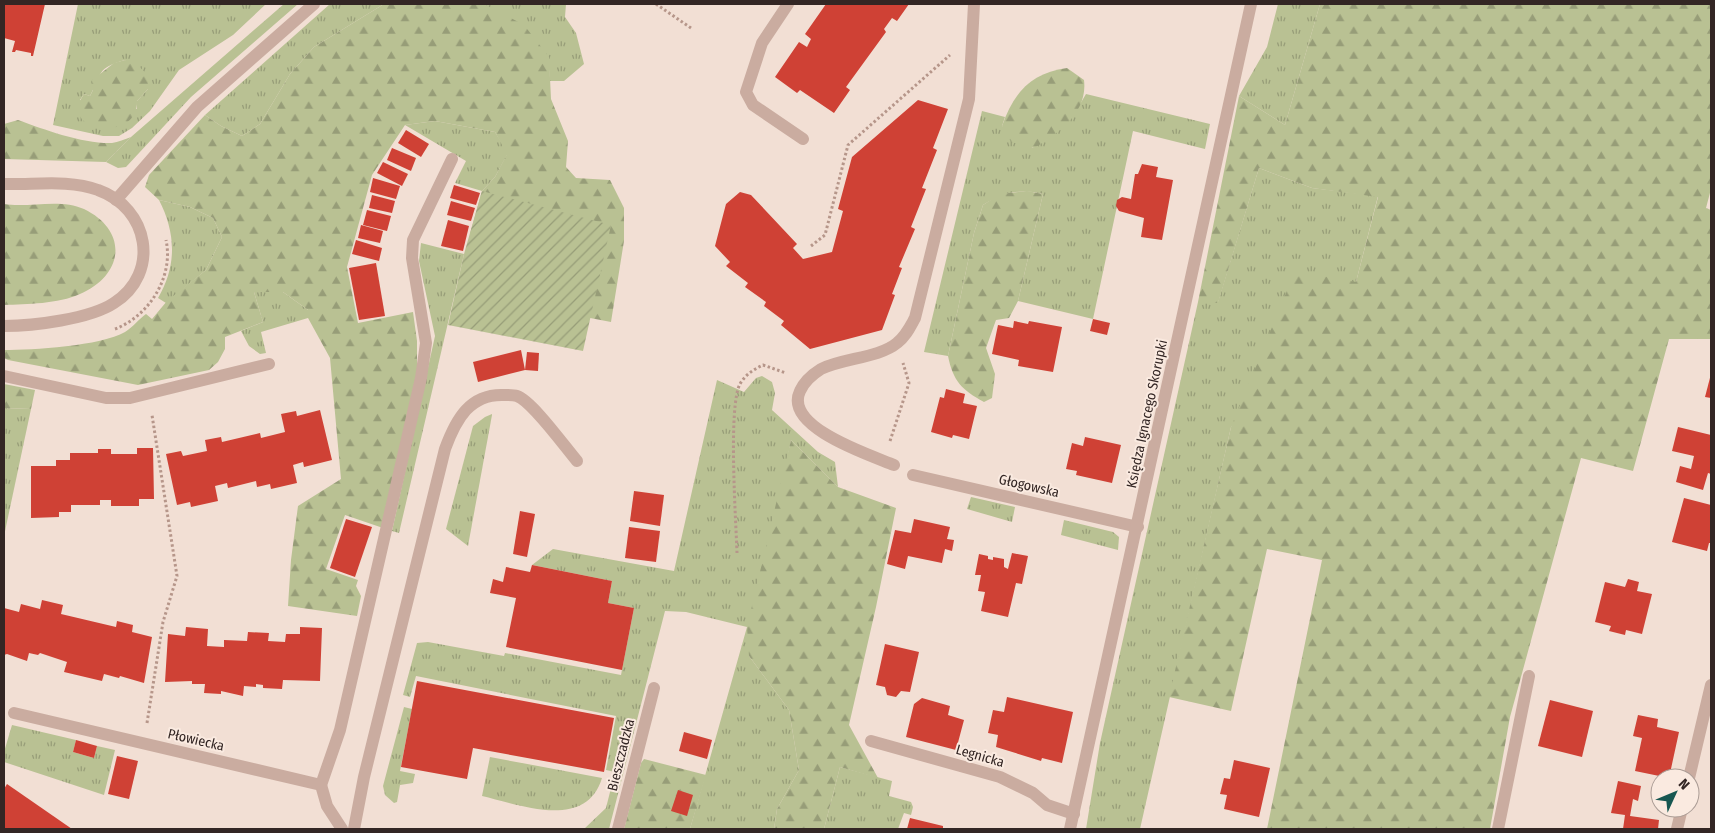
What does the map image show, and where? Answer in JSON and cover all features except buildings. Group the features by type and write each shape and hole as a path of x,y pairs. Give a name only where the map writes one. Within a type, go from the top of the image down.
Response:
{"street":[{"path":"116,200 197,107 314,4"},
{"path":"788,4 762,43 746,92 753,105 804,139"},
{"path":"888,463 826,436 801,413 798,396 804,383 821,370 896,344 906,334 914,318 969,99 974,4"},
{"name":"Księdza Ignacego Skorupki","path":"1070,829 1252,4"},
{"path":"342,829 327,806 321,785 340,730 421,378 426,343 412,258 413,240 452,159"},
{"path":"4,184 76,185 99,190 116,200 132,214 142,230 145,247 140,273 127,293 97,312 4,326"},
{"path":"4,376 106,398 148,395 269,364"},
{"path":"354,829 369,758 445,449 452,431 462,415 476,401 496,394 518,396 535,411 576,461"},
{"name":"Głogowska","path":"913,475 1138,527"},
{"path":"1498,829 1528,676"},
{"path":"1692,768 1711,685"},
{"name":"Bieszczadzka","path":"618,829 654,688"},
{"name":"Płowiecka","path":"14,714 321,785"},
{"name":"Legnicka","path":"871,741 1000,777 1034,793 1047,805 1074,814"}],"path":[{"path":"656,4 692,28"},
{"path":"811,246 825,235 848,145 953,52"},
{"path":"107,332 123,326 148,306 162,283 168,252 165,234"},
{"path":"888,463 909,383 896,344"},
{"path":"737,552 734,414 739,384 751,371 763,364 777,368 804,383"},
{"path":"144,743 163,622 177,576 148,395"}],"green space":[{"path":"78,4 266,4 233,35 179,70 150,111 132,128 119,136 103,136 53,125","holes":["125,60 148,89 137,101 137,109 80,100 84,94 90,96 104,69"]},
{"path":"284,4 298,4 191,97 126,167 118,168 106,162 131,137"},
{"path":"330,4 384,4 314,47 290,74 260,124 242,136 221,126 205,115"},
{"path":"384,4 484,4 524,25 549,57 551,99 568,141 566,167 576,178 610,180 624,208 624,241 611,322 585,317 470,234 482,191 495,177 507,154 495,132 435,121 405,125 372,175 347,267 358,323 413,312 417,341 417,375 383,528 345,515 326,569 358,580 356,586 361,596 357,616 288,606 291,560 298,506 341,479 330,358 308,318 308,310 283,292 254,292 263,322 225,337 225,349 218,362 209,370 138,385 8,360 4,358 4,350 84,344 114,337 128,330 146,314 152,319 167,301 206,270 222,237 213,218 190,207 159,200 145,187 149,175 205,115 221,126 242,136 260,124 290,74 314,47"},
{"path":"484,4 566,4 565,17 576,33 584,64 564,81 550,81 548,57"},
{"path":"1278,4 1320,4 1285,125 1239,96 1267,47"},
{"path":"1320,4 1711,4 1711,189 1706,208 1711,210 1711,339 1669,339 1633,471 1581,458 1510,717 1490,829 1267,829 1322,560 1267,549 1231,711 1169,697 1231,427 1295,271 1356,282 1378,197 1312,188 1259,168 1218,303 1198,302 1239,96 1285,125"},
{"path":"125,60 137,64 148,76 148,89 137,101 134,114 126,123 114,128 101,128 89,124 81,117 78,107 84,94 90,96 93,90 91,81 114,63"},
{"path":"1067,68 1084,80 1084,91 1077,112 1053,136 1034,148 1011,142 1002,126 1018,94 1043,74"},
{"path":"1086,94 1210,124 1205,149 1133,131 1093,319 1018,301 1043,194 1034,192 1012,193 997,197 983,205 974,233 948,356 924,352 982,111 1005,117 1002,126 1033,148 1064,125"},
{"path":"18,120 77,139 101,143 112,143 131,137 106,162 4,159 4,124"},
{"path":"435,121 495,132 508,153 495,177 482,191 455,183 466,161 405,125"},
{"path":"1259,168 1312,188 1378,196 1356,282 1231,427 1140,829 1086,829 1100,743 1198,302 1218,302"},
{"path":"482,191 611,225 583,351 448,325 464,254"},
{"path":"1027,191 1043,194 1018,301 1009,318 996,320 986,348 995,374 992,398 984,402 964,389 960,384 950,365 948,356 974,233 983,205 1000,194"},
{"path":"159,200 190,207 213,218 222,237 206,270 166,303 158,298 169,274 172,249 169,225"},
{"path":"4,204 65,204 84,209 99,218 109,229 114,241 115,253 112,265 106,276 95,286 80,294 62,300 4,305"},
{"path":"421,243 464,254 399,533 392,531 435,336 419,261"},
{"path":"254,292 283,292 308,310 308,318 261,332 266,353 260,354 249,346 241,331 263,322"},
{"path":"762,376 772,382 775,393 772,410 818,452 835,462 838,487 791,440 749,656 789,710 799,770 777,809 774,829 690,829 747,627 686,612 665,611 609,829 584,829 606,808 615,772 606,770 616,716 416,676 410,697 403,695 417,643 428,642 504,656 505,653 621,675 634,608 608,603 612,581 532,565 553,549 674,571 717,380 744,392 756,378"},
{"path":"4,384 35,390 31,409 4,408"},
{"path":"4,408 31,409 4,536"},
{"path":"492,414 468,546 446,529 473,426"},
{"path":"791,440 838,487 896,508 849,725 878,778 840,767 824,829 774,829 777,809 799,770 789,710 749,656 747,627"},
{"path":"971,497 1015,507 1012,522 967,509"},
{"path":"1064,520 1113,532 1119,537 1118,550 1061,535"},
{"path":"404,707 412,709 400,771 415,774 413,783 400,785 397,802 394,803 385,795 383,786"},
{"path":"12,725 76,740 73,752 94,758 97,746 115,750 104,795 4,762 4,752"},
{"path":"490,757 602,778 594,794 582,804 567,809 532,808 482,796"},
{"path":"644,759 706,775 690,829 624,829 641,763"},
{"path":"840,767 892,781 889,796 911,802 913,807 911,815 904,813 898,829 824,829"}]}
